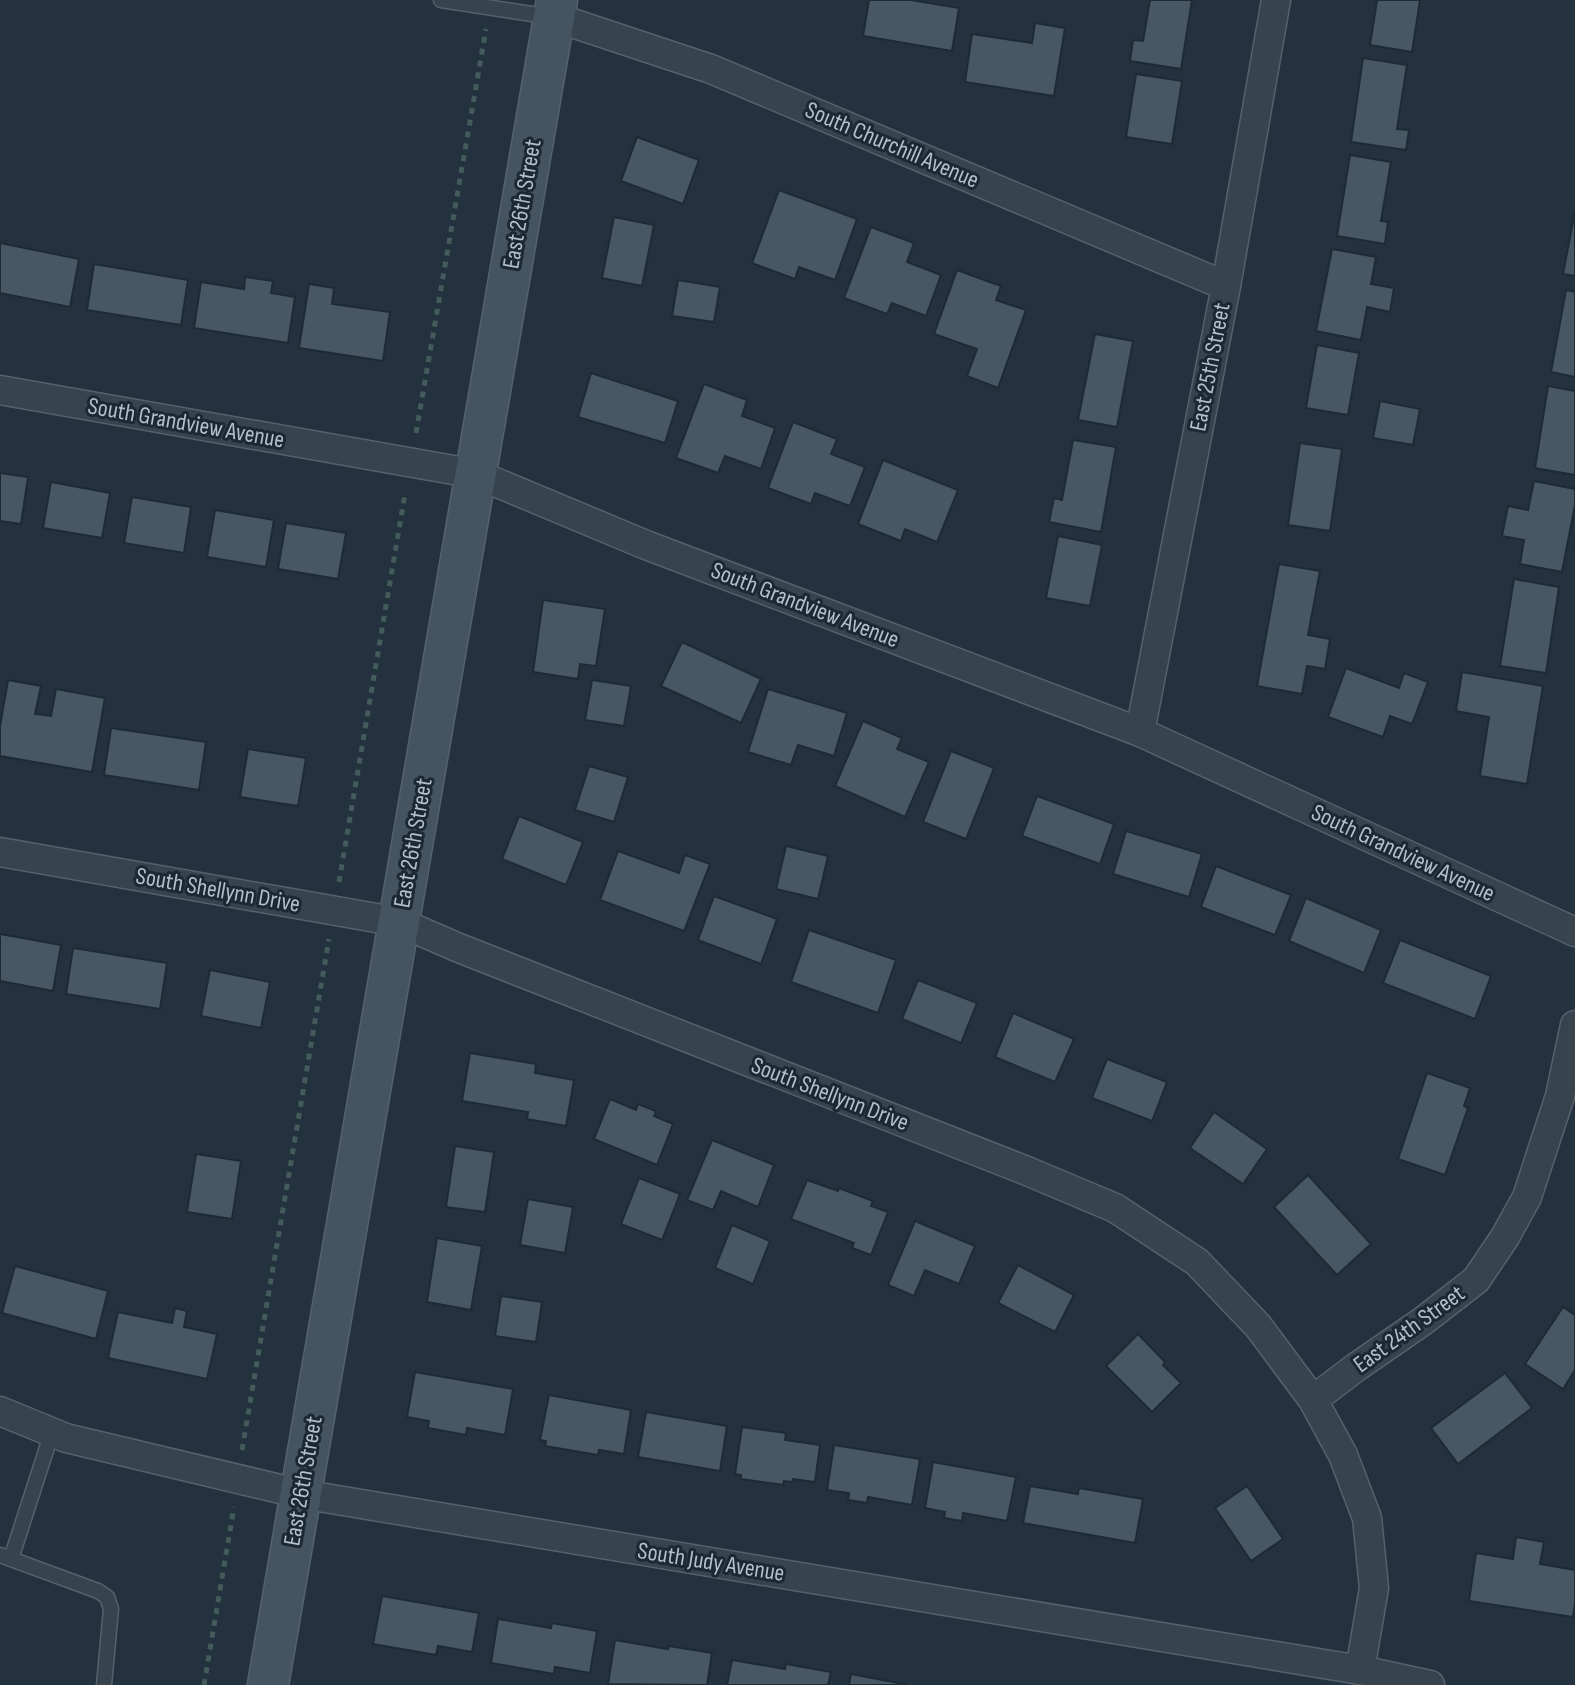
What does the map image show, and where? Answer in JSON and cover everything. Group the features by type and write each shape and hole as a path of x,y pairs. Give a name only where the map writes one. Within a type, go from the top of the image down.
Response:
{"main road":[{"name":"East 26th Street","path":"268,1685 555,8"}],"street":[{"name":"East 25th Street","path":"1140,732 1226,286 1276,0"},
{"name":"South Churchill Avenue","path":"555,8 711,69 1226,286"},
{"name":"South Grandview Avenue","path":"0,390 476,474 646,545 1140,732 1575,932"},
{"name":"South Shellynn Drive","path":"0,852 399,922 1115,1208 1197,1262 1258,1326 1313,1400 1343,1455 1367,1518 1374,1588 1360,1670"},
{"name":"East 24th Street","path":"1313,1400 1476,1280 1527,1197 1560,1096 1575,1025"},
{"name":"South Judy Avenue","path":"0,1411 66,1438 301,1494 1360,1670 1430,1685"}],"lane":[{"path":"441,0 489,7 555,8"},
{"path":"52,1432 6,1557 107,1597 111,1609 104,1685"}],"path":[{"path":"204,1685 233,1521 244,1431 489,7"}],"building":[{"path":"869,0 911,0 959,8 952,51 863,36"},
{"path":"1150,0 1192,0 1181,69 1130,61 1133,40 1143,41"},
{"path":"1377,0 1420,0 1412,52 1370,45"},
{"path":"1035,23 1065,28 1054,96 965,82 972,34 1032,43"},
{"path":"1363,58 1407,65 1397,129 1409,130 1406,150 1351,142"},
{"path":"1136,74 1182,81 1172,144 1126,137"},
{"path":"637,137 699,160 683,204 621,181"},
{"path":"1350,155 1391,162 1381,221 1388,222 1385,244 1337,236"},
{"path":"779,190 857,219 835,280 799,267 795,279 752,263"},
{"path":"1575,211 1575,276 1563,274"},
{"path":"614,217 654,225 642,286 602,278"},
{"path":"871,227 914,243 907,262 941,275 926,316 892,303 887,314 844,298"},
{"path":"0,243 79,259 70,307 0,293"},
{"path":"1332,249 1376,257 1371,284 1394,288 1390,312 1367,307 1361,340 1316,331"},
{"path":"94,264 188,280 181,325 87,310"},
{"path":"957,270 1001,286 996,300 1026,310 998,388 967,376 977,349 934,334"},
{"path":"245,277 273,281 271,293 295,297 288,343 194,328 201,282 244,289"},
{"path":"678,280 720,287 714,322 672,316"},
{"path":"309,284 334,288 332,304 390,312 383,361 299,348"},
{"path":"1566,290 1575,292 1575,377 1551,372"},
{"path":"1095,334 1133,341 1117,427 1078,420"},
{"path":"1317,345 1359,353 1348,415 1306,408"},
{"path":"591,373 678,401 665,443 578,417"},
{"path":"704,384 747,400 742,416 775,428 761,469 725,456 718,473 676,458"},
{"path":"1548,386 1575,391 1575,475 1535,468"},
{"path":"1380,401 1420,409 1413,445 1373,438"},
{"path":"793,422 837,439 831,454 865,467 850,506 815,493 811,504 768,488"},
{"path":"1073,440 1116,447 1101,532 1049,522 1054,498 1062,500"},
{"path":"1300,443 1342,449 1330,531 1288,525"},
{"path":"883,460 958,490 937,542 905,529 901,541 858,524"},
{"path":"0,473 28,477 21,524 0,521"},
{"path":"1534,481 1575,489 1575,505 1562,572 1520,564 1524,540 1502,536 1508,506 1528,510"},
{"path":"51,482 110,493 102,538 43,528"},
{"path":"132,497 191,507 184,553 124,543"},
{"path":"215,510 274,520 266,567 207,557"},
{"path":"286,523 346,533 338,579 278,569"},
{"path":"1058,536 1102,545 1090,606 1046,598"},
{"path":"1279,564 1320,571 1308,635 1330,639 1325,669 1307,666 1302,694 1257,686"},
{"path":"1514,579 1559,587 1546,673 1500,666"},
{"path":"543,600 605,609 596,666 580,664 578,679 533,672"},
{"path":"682,642 761,679 741,723 661,686"},
{"path":"1346,668 1399,688 1404,673 1428,682 1412,724 1390,716 1383,737 1328,717"},
{"path":"1462,672 1543,686 1527,784 1480,776 1489,717 1456,711"},
{"path":"8,680 41,686 35,714 51,716 56,689 105,698 92,772 0,756 0,726"},
{"path":"592,680 631,686 624,726 585,720"},
{"path":"768,689 847,713 834,756 798,745 791,765 748,752"},
{"path":"863,721 902,738 897,749 929,762 905,817 835,786"},
{"path":"111,728 206,742 199,790 104,775"},
{"path":"248,749 306,758 298,806 240,797"},
{"path":"951,751 994,768 966,839 923,822"},
{"path":"589,766 628,777 614,822 575,810"},
{"path":"1037,796 1114,824 1100,864 1022,836"},
{"path":"519,816 583,842 566,885 502,859"},
{"path":"1126,831 1202,854 1189,897 1113,874"},
{"path":"786,846 828,856 818,899 776,889"},
{"path":"618,851 679,873 685,855 710,864 684,931 600,900"},
{"path":"1216,866 1291,895 1275,935 1201,907"},
{"path":"714,896 777,919 761,964 698,940"},
{"path":"1306,898 1381,930 1364,973 1289,941"},
{"path":"809,930 896,960 878,1013 791,982"},
{"path":"0,934 61,945 53,991 0,981"},
{"path":"1400,940 1491,976 1475,1019 1383,983"},
{"path":"73,948 167,963 160,1009 66,994"},
{"path":"210,970 270,982 261,1028 201,1016"},
{"path":"918,980 977,1003 961,1043 902,1019"},
{"path":"1013,1013 1074,1039 1055,1082 995,1057"},
{"path":"470,1053 536,1064 535,1073 574,1080 566,1126 527,1119 528,1112 462,1101"},
{"path":"1107,1059 1167,1082 1152,1121 1092,1098"},
{"path":"1427,1073 1470,1088 1464,1106 1468,1108 1445,1175 1398,1159"},
{"path":"610,1099 636,1110 638,1104 656,1111 654,1116 673,1124 657,1165 594,1139"},
{"path":"1214,1112 1267,1149 1243,1184 1190,1148"},
{"path":"712,1140 774,1165 758,1207 721,1191 713,1210 687,1200"},
{"path":"455,1146 494,1152 485,1212 446,1207"},
{"path":"196,1154 241,1161 232,1219 187,1212"},
{"path":"1308,1175 1371,1244 1337,1275 1274,1207"},
{"path":"639,1178 680,1194 662,1240 621,1224"},
{"path":"807,1180 873,1201 871,1206 888,1212 871,1255 852,1248 854,1243 791,1219"},
{"path":"528,1199 573,1207 565,1253 520,1245"},
{"path":"915,1221 975,1246 959,1284 925,1270 914,1296 888,1285"},
{"path":"732,1225 770,1241 753,1284 715,1268"},
{"path":"437,1238 482,1246 471,1310 427,1302"},
{"path":"1018,1265 1074,1295 1055,1332 998,1303"},
{"path":"15,1266 108,1291 96,1339 2,1313"},
{"path":"501,1296 542,1302 536,1342 495,1336"},
{"path":"1563,1307 1575,1315 1575,1370 1563,1389 1525,1364"},
{"path":"175,1308 187,1311 184,1327 217,1334 207,1379 108,1358 118,1312 172,1323"},
{"path":"1138,1334 1181,1383 1152,1412 1106,1366"},
{"path":"415,1372 513,1389 505,1435 467,1428 466,1435 428,1428 429,1421 407,1417"},
{"path":"1505,1373 1532,1408 1458,1464 1431,1428"},
{"path":"549,1395 631,1410 624,1454 599,1450 598,1455 545,1446 546,1441 540,1440"},
{"path":"646,1412 727,1426 720,1471 638,1457"},
{"path":"742,1427 786,1433 785,1440 820,1445 815,1482 793,1479 792,1482 784,1481 783,1485 741,1479 741,1475 735,1474"},
{"path":"834,1445 920,1459 912,1505 868,1497 867,1503 848,1500 849,1493 827,1490"},
{"path":"933,1462 1016,1477 1007,1521 963,1513 962,1521 944,1518 945,1512 925,1508"},
{"path":"1030,1486 1078,1494 1079,1488 1143,1499 1135,1543 1023,1523"},
{"path":"1247,1486 1283,1539 1251,1561 1215,1508"},
{"path":"1516,1537 1544,1542 1540,1564 1575,1570 1573,1617 1469,1601 1476,1553 1513,1559"},
{"path":"382,1596 479,1613 472,1652 438,1646 436,1655 373,1644"},
{"path":"498,1619 551,1628 552,1623 597,1631 590,1673 555,1667 554,1674 491,1663"},
{"path":"615,1640 712,1653 707,1685 608,1684"},
{"path":"732,1660 785,1669 786,1664 831,1672 828,1685 727,1685"},
{"path":"851,1674 909,1685 849,1685"}]}
